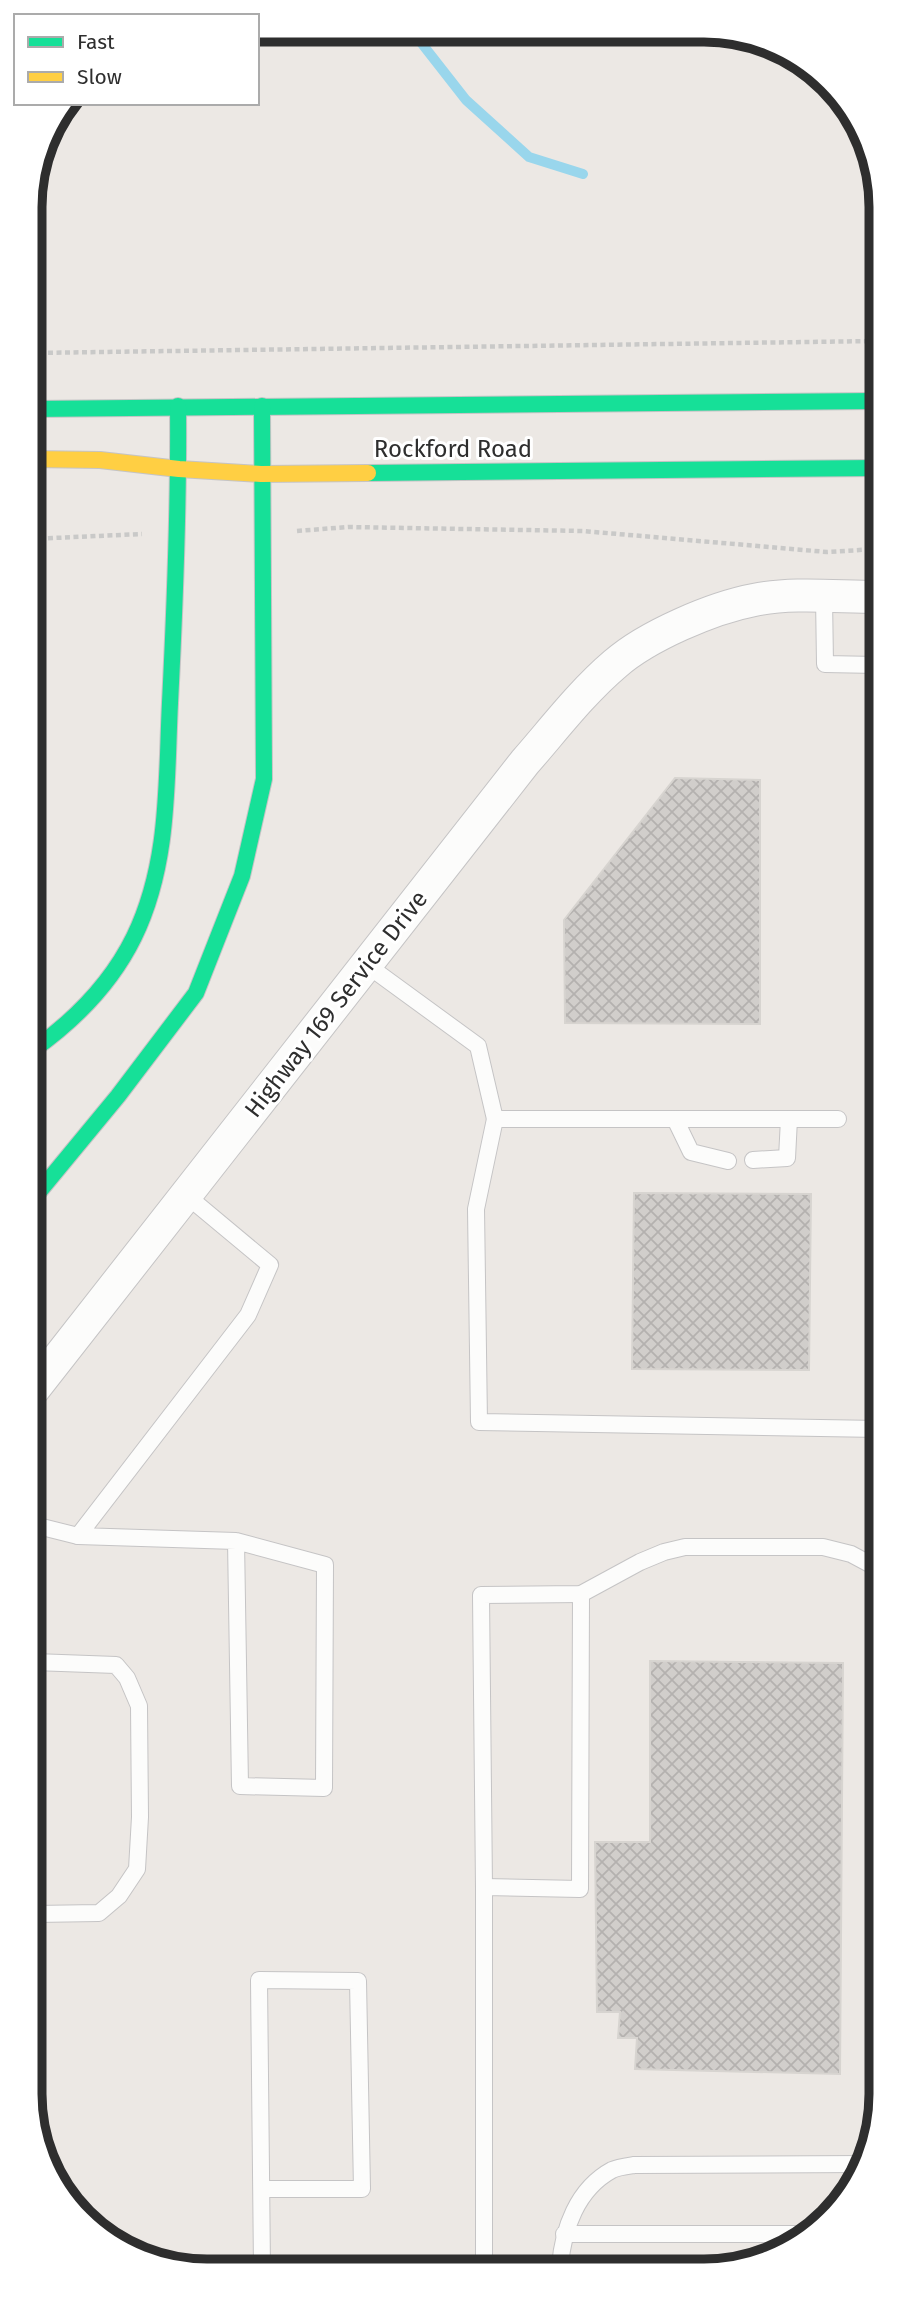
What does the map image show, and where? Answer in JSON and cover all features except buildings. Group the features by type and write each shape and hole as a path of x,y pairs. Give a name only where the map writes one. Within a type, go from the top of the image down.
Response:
{"main road":[{"name":"Rockford Road","path":"42,409 702,405 869,401"},
{"path":"42,1043 67,1025 115,971 134,936 162,849 179,532 177,406"},
{"path":"42,1188 118,1096 196,993 242,876 264,779 261,406"},
{"name":"Rockford Road","path":"42,459 100,460 179,469 261,474 869,468"}],"street":[{"name":"Highway 169 Service Drive","path":"42,1379 525,762 616,663 656,637 697,618 754,600 788,597 869,597"}],"lane":[{"path":"824,597 825,664 869,665"},
{"path":"367,965 478,1046 495,1119 476,1209 479,1422 869,1429"},
{"path":"495,1119 838,1119"},
{"path":"675,1119 691,1152 728,1161"},
{"path":"753,1160 787,1158 789,1119"},
{"path":"78,1536 248,1315 270,1265 186,1195"},
{"path":"42,1527 78,1536 236,1541 325,1565 324,1788 240,1786 236,1541"},
{"path":"484,2259 481,1595 581,1594 640,1562 685,1547 823,1547 851,1553 869,1563"},
{"path":"484,1887 580,1889 581,1594"},
{"path":"42,1662 116,1665 127,1678 139,1706 140,1817 137,1869 119,1896 99,1913 42,1914"},
{"path":"262,2189 362,2189 358,1981 259,1980 262,2259"},
{"path":"560,2259 564,2234 578,2202 613,2169 634,2165 853,2164"},
{"path":"564,2234 789,2235"}],"path":[{"path":"42,353 869,341"},
{"path":"261,533 348,527 583,531 827,552 869,549"},
{"path":"42,539 92,537"}],"waterway":[{"path":"421,42 466,100 529,157 583,174"}],"traffic: fast":[{"path":"42,409 869,401"},
{"path":"42,1043 91,1000 114,970 134,937 154,880 166,792 176,554 178,406"},
{"path":"42,1188 118,1096 196,993 242,876 264,779 262,406"},
{"path":"368,473 869,468"}],"traffic: slow":[{"path":"42,459 100,460 179,469 261,474 368,473"}]}
